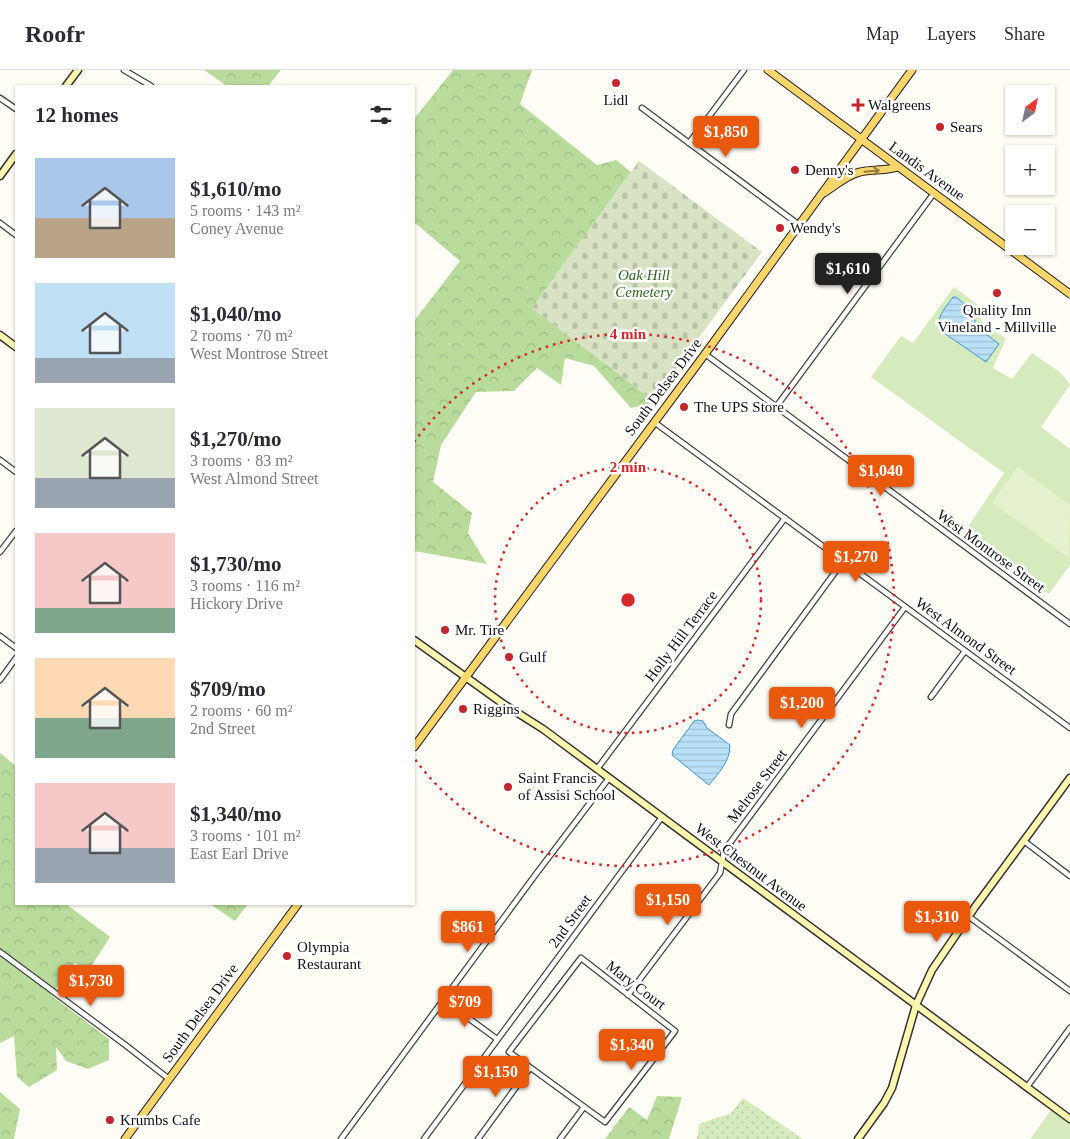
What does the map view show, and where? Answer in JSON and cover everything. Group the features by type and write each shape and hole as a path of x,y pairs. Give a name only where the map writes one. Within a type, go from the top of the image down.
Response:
{"main road":[{"name":"Landis Avenue","path":"768,70 1070,294"},
{"name":"South Delsea Drive","path":"415,746 912,70"},
{"path":"818,197 853,174 890,170 898,167"},
{"name":"South Delsea Drive","path":"125,1139 297,905"}],"street":[{"path":"67,85 78,70"},
{"path":"124,70 149,85"},
{"path":"690,143 744,70"},
{"path":"0,98 15,109"},
{"path":"642,108 798,224"},
{"path":"0,176 15,155"},
{"path":"776,407 934,193"},
{"path":"0,223 15,234"},
{"path":"0,335 15,346"},
{"name":"West Montrose Street","path":"704,354 1070,624"},
{"name":"West Almond Street","path":"654,422 1070,728"},
{"path":"0,460 15,471"},
{"name":"Holly Hill Terrace","path":"598,769 785,518"},
{"path":"0,552 15,531"},
{"path":"729,725 731,714 844,560"},
{"name":"Melrose Street","path":"628,995 720,873 724,851 905,607"},
{"path":"0,636 15,647"},
{"name":"West Chestnut Avenue","path":"415,641 598,769 1070,1119"},
{"path":"931,697 965,651"},
{"path":"0,680 15,659"},
{"path":"342,1139 609,778"},
{"path":"858,1139 884,1103 892,1088 916,1005 932,970 968,916 1070,778"},
{"name":"2nd Street","path":"424,1139 662,817"},
{"path":"1024,841 1070,876"},
{"path":"968,916 1070,991"},
{"path":"0,952 169,1079"},
{"name":"Mary Court","path":"530,1068 509,1052 581,958 675,1031 605,1122 584,1107"},
{"path":"445,1001 497,1039"},
{"path":"1027,1087 1070,1028"},
{"path":"478,1139 530,1068 584,1107 560,1139"}],"green space":[{"path":"204,70 281,70 269,85 226,85"},
{"path":"453,70 532,70 520,104 597,165 616,160 631,172 532,308 653,400 650,404 631,408 594,366 565,358 561,385 537,368 514,391 476,392 441,445 433,482 472,513 468,533 487,564 415,551 415,320 460,261 415,223 415,118"},
{"name":"Oak Hill Cemetery","path":"639,161 762,252 653,400 532,308"},
{"path":"954,287 986,311 980,320 1006,339 993,368 1012,379 1032,353 1061,373 1070,385 1041,427 1070,449 1070,565 1049,594 963,534 1004,473 871,377 901,336 913,343"},
{"path":"1018,467 1070,505 1069,558 992,502"},
{"path":"0,753 15,765 15,905 67,905 110,937 88,971 75,963 51,995 109,1039 109,1060 88,1069 66,1061 56,1047 57,1070 29,1087 17,1077 14,1036 0,1043"},
{"path":"211,905 247,905 235,921"},
{"path":"0,1092 20,1109 14,1139 0,1139"},
{"path":"657,1096 682,1097 669,1139 605,1139 629,1107 647,1120"},
{"path":"743,1098 803,1139 697,1139 699,1124 731,1113"},
{"path":"1054,1106 1070,1118 1070,1139 1030,1139"}],"water":[{"path":"953,297 956,297 973,311 976,326 999,344 986,362 944,333 941,328 939,319"},
{"path":"694,721 703,721 707,728 730,745 726,762 709,785 672,755 673,750"}],"place":[{"name":"Lidl","path":"616,83"},
{"name":"Walgreens","path":"858,105"},
{"name":"Sears","path":"940,127"},
{"name":"Denny's","path":"795,170"},
{"name":"Wendy's","path":"780,228"},
{"name":"Quality Inn Vineland - Millville","path":"997,293"},
{"name":"The UPS Store","path":"684,407"},
{"name":"Mr. Tire","path":"445,630"},
{"name":"Gulf","path":"509,657"},
{"name":"Riggins","path":"463,709"},
{"name":"Saint Francis of Assisi School","path":"508,787"},
{"name":"Olympia Restaurant","path":"287,956"},
{"name":"Krumbs Cafe","path":"110,1120"}]}
